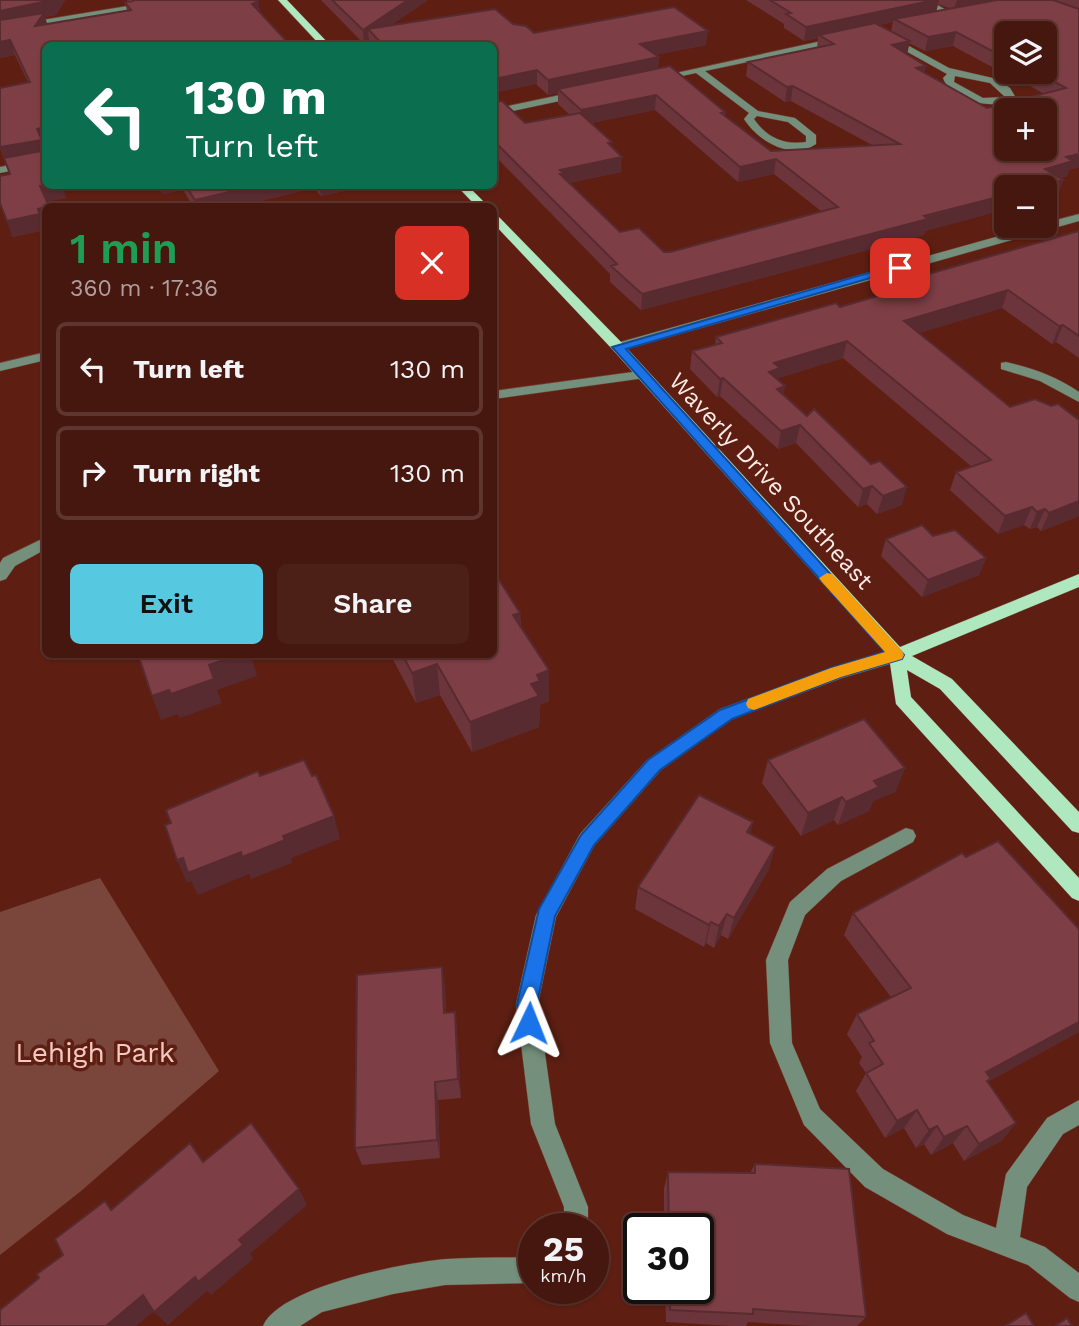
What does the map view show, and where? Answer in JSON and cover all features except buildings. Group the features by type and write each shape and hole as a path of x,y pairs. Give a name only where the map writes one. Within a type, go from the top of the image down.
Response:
{"main road":[{"path":"282,0 323,42"},
{"path":"465,189 479,203"},
{"name":"Waverly Drive Southeast","path":"497,221 618,347 640,375 897,655 946,684 1079,825"},
{"path":"1079,580 897,655 902,699 1079,892"}],"street":[{"path":"0,30 180,0"},
{"path":"922,0 951,15"},
{"path":"939,18 965,13"},
{"path":"889,29 876,32 953,73 970,74 990,80 1009,91 1011,98 1001,103 987,103 950,84 948,78 953,73"},
{"path":"643,81 851,37"},
{"path":"698,70 755,113 791,120 811,135 811,144 797,148 774,144 754,127 749,119 755,113"},
{"path":"497,111 589,92"},
{"path":"0,170 42,162"},
{"path":"618,347 1079,217"},
{"path":"0,367 42,357"},
{"path":"1006,366 1035,372 1079,398"},
{"path":"497,395 640,375"},
{"path":"0,575 9,562 42,544"},
{"path":"576,1213 543,1124 527,1004 546,915 587,840 654,765 726,714 837,673 897,655"},
{"path":"906,836 834,875 797,909 777,960 781,1043 812,1117 874,1178 956,1225 1035,1256 1079,1289"},
{"path":"1006,1244 1015,1183 1055,1126 1079,1112"},
{"path":"276,1326 317,1300 393,1281 445,1272 518,1270"}],"green space":[{"name":"Lehigh Park","path":"100,878 219,1071 81,1191 0,1255 0,912"}],"slow traffic":[{"path":"754,704 837,673 897,655 827,578"}],"route":[{"path":"529,1023 527,1004 546,915 587,840 654,765 726,714 837,673 897,655 640,375 618,347 900,268"}]}
